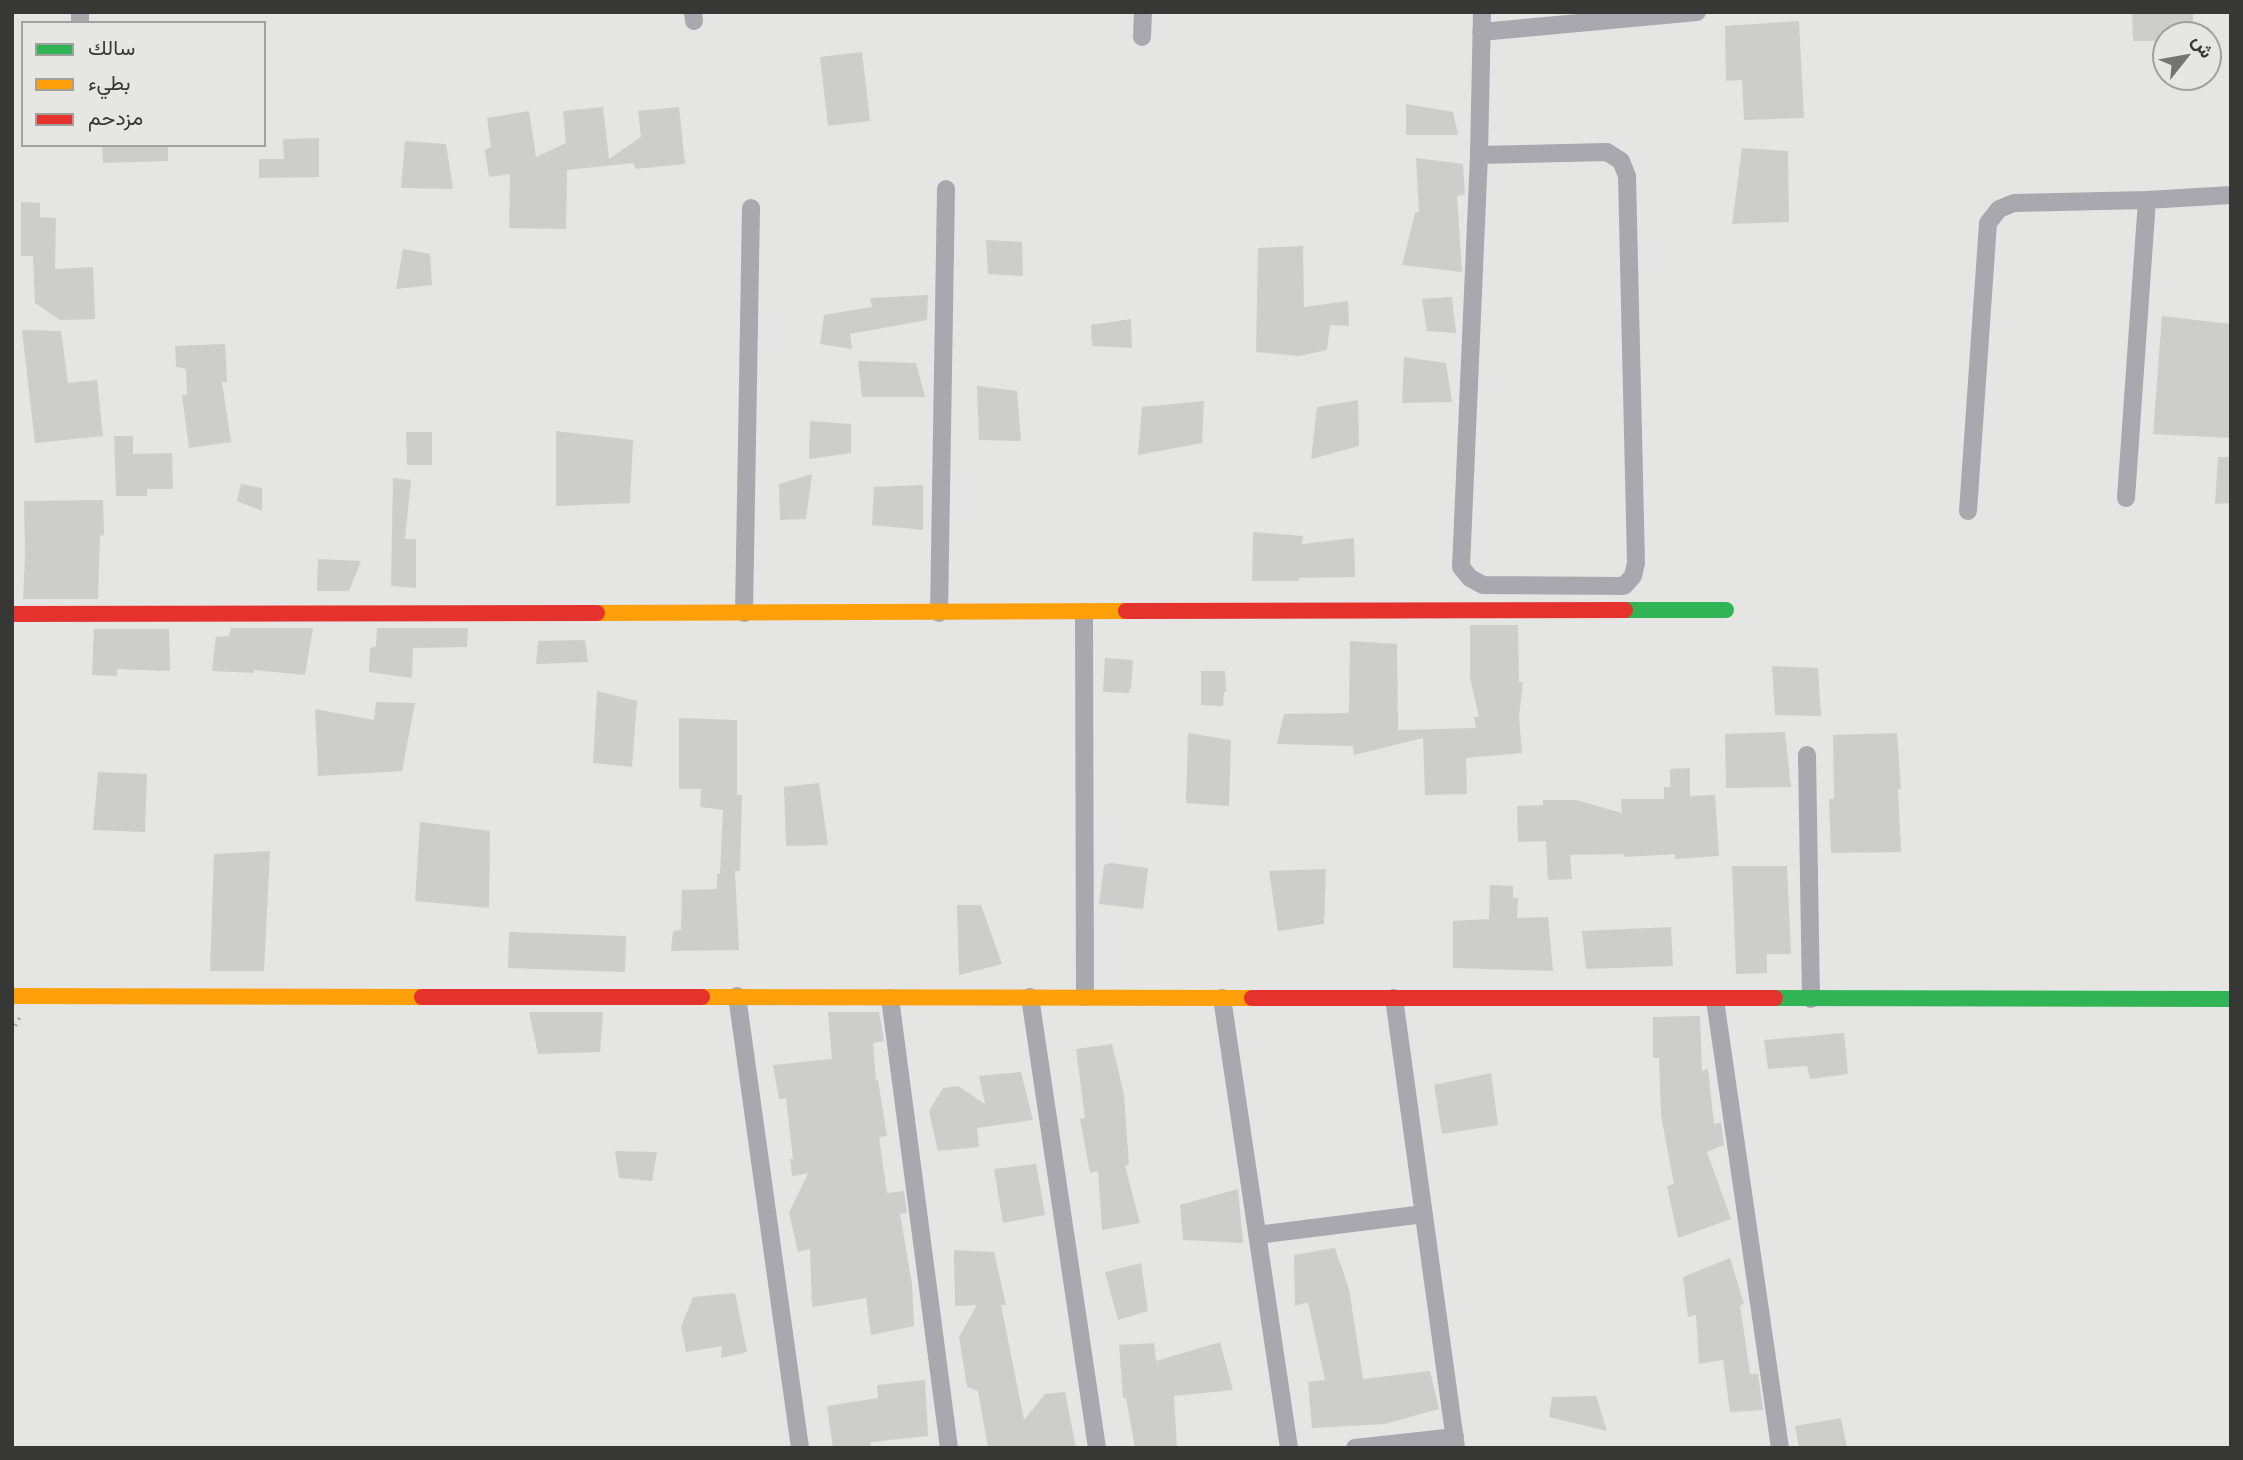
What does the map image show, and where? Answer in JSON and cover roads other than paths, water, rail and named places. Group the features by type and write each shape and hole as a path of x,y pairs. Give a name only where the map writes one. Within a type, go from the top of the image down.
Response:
{"street":[{"path":"1142,37 1143,12"},
{"path":"1479,155 1607,152 1621,161 1628,176 1636,563 1633,576 1624,586 1483,585 1470,578 1461,567 1479,155 1482,12"},
{"path":"1481,32 1697,12"},
{"path":"939,613 946,189"},
{"path":"1968,511 1988,223 1999,209 2014,203 2231,195"},
{"path":"2126,498 2147,200"},
{"path":"744,613 751,208"},
{"path":"12,614 1726,610"},
{"path":"1084,612 1085,997"},
{"path":"1807,755 1811,999"},
{"path":"12,996 2231,999"},
{"path":"737,996 800,1448"},
{"path":"890,998 949,1448"},
{"path":"1030,998 1097,1448"},
{"path":"1222,998 1289,1448"},
{"path":"1355,1448 1455,1443 1394,998"},
{"path":"1715,1000 1780,1448"},
{"path":"1257,1235 1424,1214"}]}
